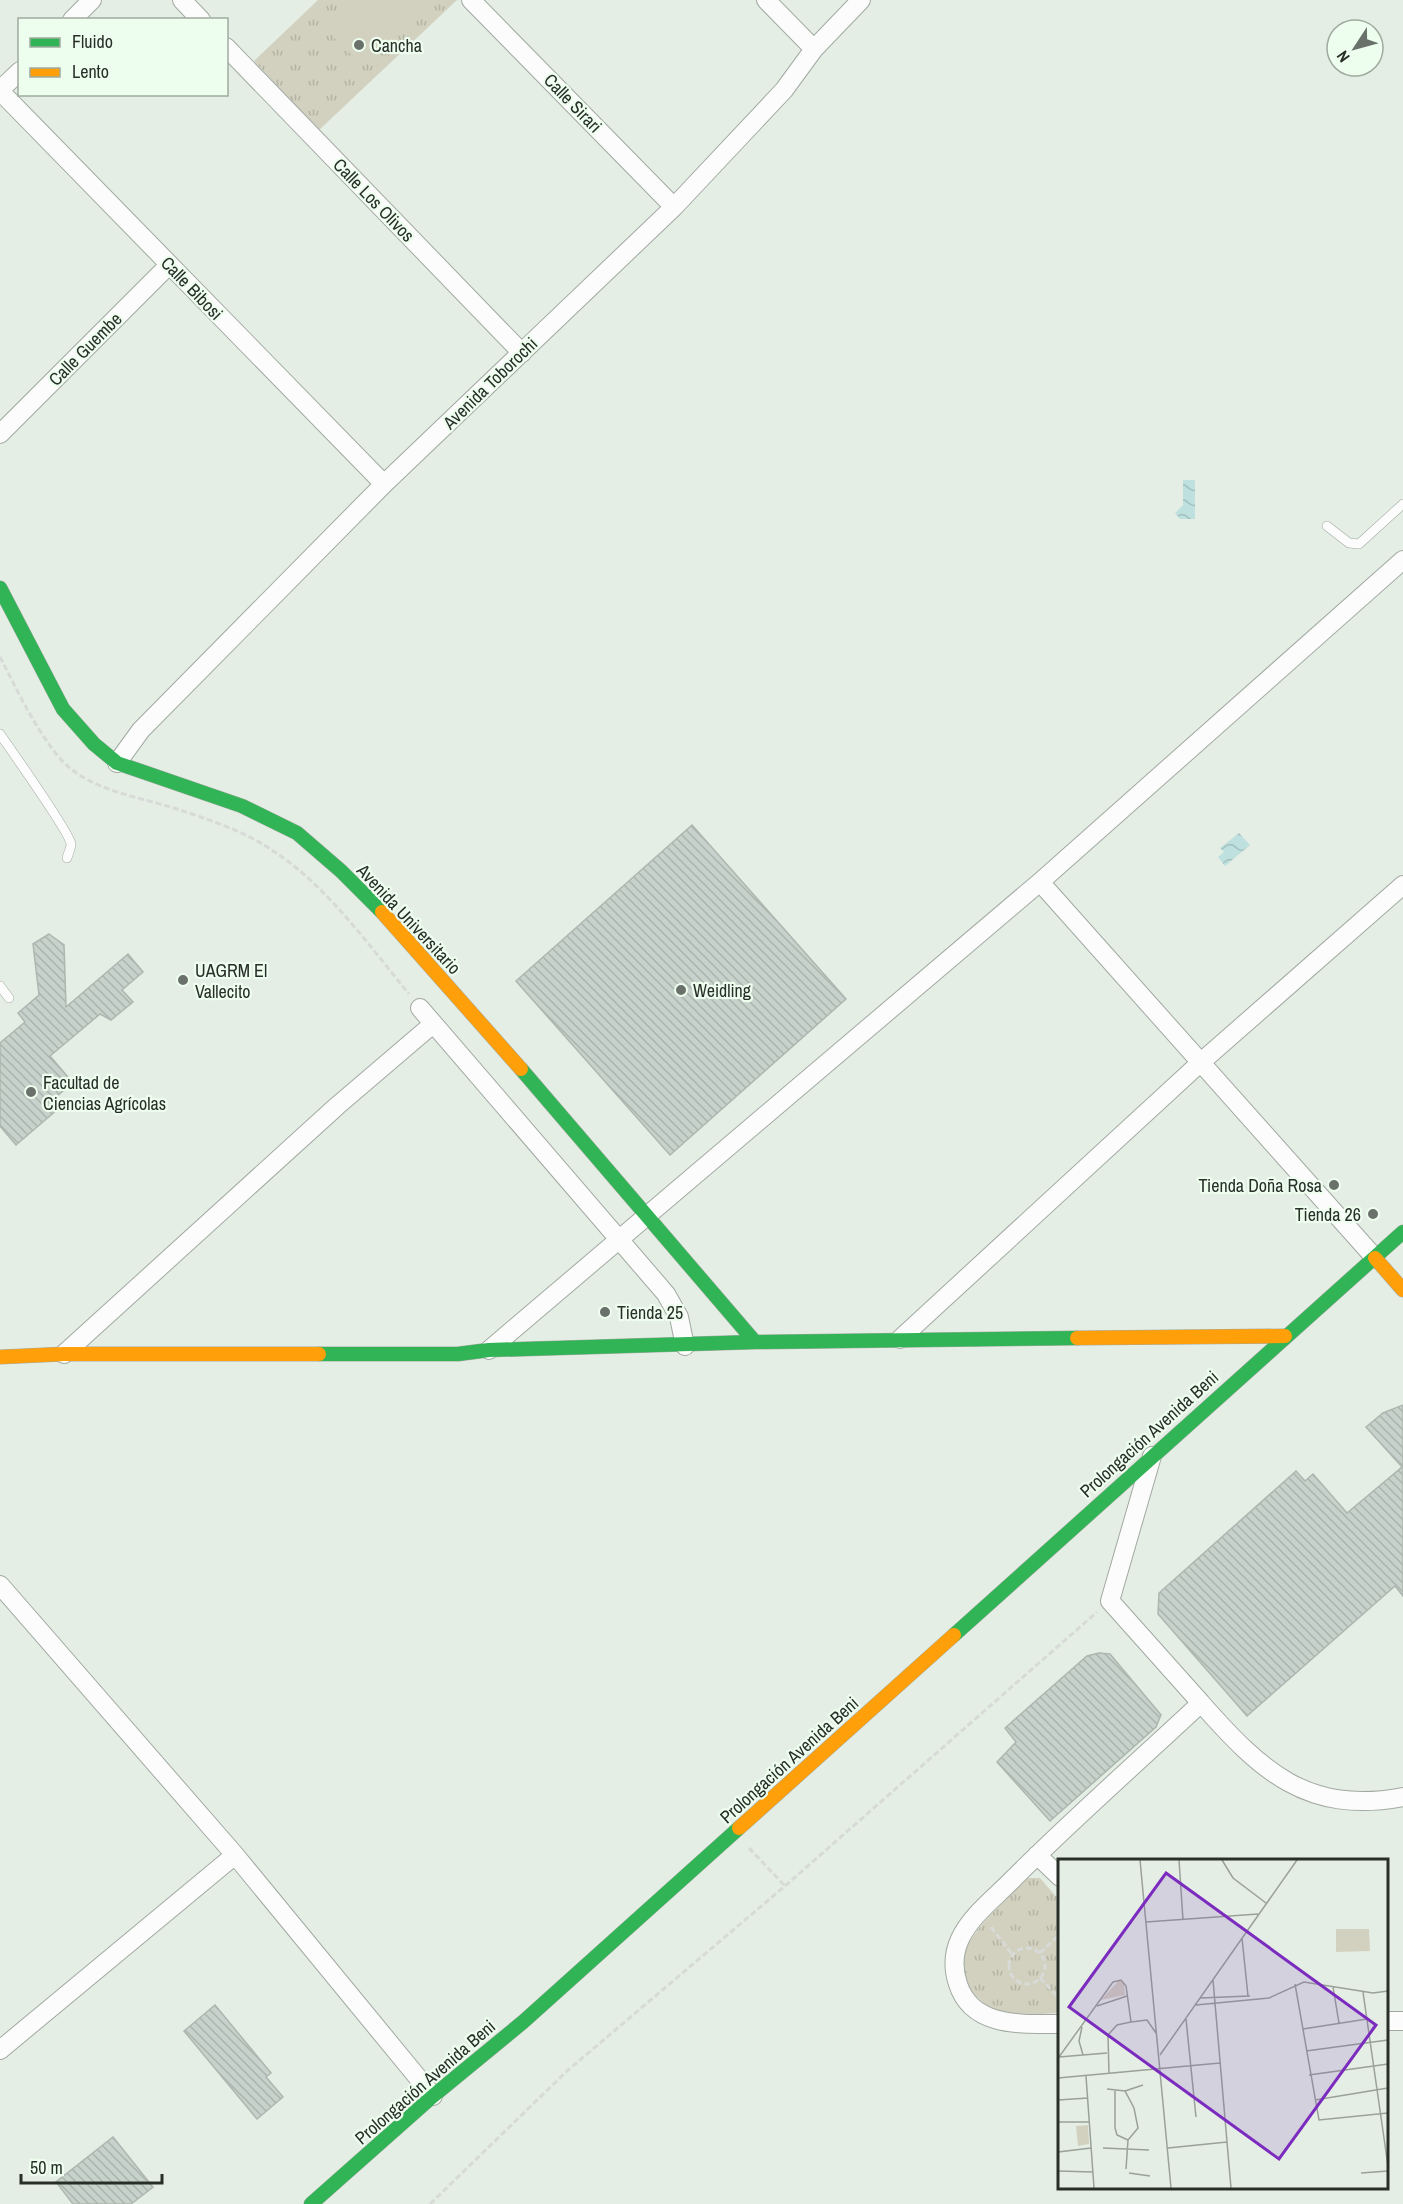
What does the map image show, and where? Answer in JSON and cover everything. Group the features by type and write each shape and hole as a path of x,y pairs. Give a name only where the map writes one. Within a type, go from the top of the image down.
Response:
{"street":[{"path":"74,18 92,0"},
{"path":"182,0 199,18"},
{"name":"Calle Sirari","path":"471,0 674,207"},
{"path":"766,0 814,49"},
{"name":"Avenida Toborochi","path":"117,763 141,730 384,484 674,207 784,90 814,49 861,0"},
{"name":"Calle Los Olivos","path":"228,49 522,353"},
{"path":"0,90 18,73"},
{"name":"Calle Bibosi","path":"0,90 384,484"},
{"name":"Calle Guembe","path":"0,434 170,265"},
{"path":"489,1350 1040,882 1403,560"},
{"name":"Avenida Universitario","path":"0,588 63,709 94,744 117,763 242,807 297,833 341,872 384,914 648,1215 755,1342"},
{"path":"1040,882 1403,1290"},
{"path":"900,1340 1200,1064 1403,885"},
{"path":"420,1008 666,1294 679,1317 685,1346"},
{"path":"64,1354 337,1106 433,1024"},
{"path":"1375,1258 1403,1232"},
{"name":"Prolongación Avenida Beni","path":"311,2204 522,2022 1152,1455 1375,1258"},
{"path":"0,1357 64,1354 458,1354 489,1350 685,1346 755,1342 1285,1336"},
{"path":"1152,1455 1110,1601 1235,1742 1259,1764 1284,1781 1346,1802 1375,1802 1403,1797"},
{"path":"0,1585 235,1855 434,2096"},
{"path":"1058,2024 1012,2024 997,2021 982,2014 961,1994 954,1966 956,1952 963,1934 978,1914 1038,1855 1201,1704"},
{"path":"0,2049 235,1855"},
{"path":"1038,1855 1058,1876"}],"lane":[{"path":"1327,526 1349,543 1359,544 1403,504"},
{"path":"0,734 35,788 62,824 71,843 67,858"},
{"path":"0,986 9,998"}],"path":[{"path":"0,657 22,701 58,757 86,778 117,793 180,810 261,843 291,862 351,923 420,1008"},
{"path":"430,2204 567,2071 785,1886 1110,1601"},
{"path":"734,1833 785,1886"},
{"path":"978,1914 1012,1954"},
{"path":"1040,1953 1058,1935"},
{"path":"1023,1947 1040,1953 1045,1963 1040,1978 1029,1984 1017,1981 1009,1972 1012,1954 1023,1947"},
{"path":"1040,1978 1058,1998"}],"green space":[{"path":"318,0 457,0 319,130 254,61"},
{"name":"Cancha","path":"352,0 415,0 418,3 359,62 324,28"},
{"path":"1028,1878 1040,1878 1058,1899 1058,2013 1004,2015 977,1997 965,1981 962,1965 966,1949 988,1918"}],"water":[{"path":"1183,480 1195,480 1195,519 1180,519 1175,513 1183,505"},
{"path":"1239,833 1250,845 1225,866 1218,857 1224,852 1220,848"}],"building":[{"name":"Weidling","path":"692,825 846,999 670,1155 516,981"},
{"path":"49,934 64,945 66,1007 128,954 143,972 122,990 133,1002 111,1020 100,1014 50,1056 73,1083 51,1101 58,1109 16,1145 0,1126 0,1043 25,1022 18,1013 39,995 33,944"},
{"path":"1403,1405 1403,1596 1395,1586 1247,1716 1158,1614 1159,1593 1296,1471 1305,1481 1313,1474 1347,1513 1402,1467 1366,1427 1383,1413"},
{"path":"1099,1653 1110,1654 1161,1715 1156,1727 1050,1821 997,1762 1016,1742 1005,1728 1087,1656"},
{"path":"215,2005 271,2073 266,2077 283,2097 257,2119 184,2031"},
{"path":"113,2137 153,2187 131,2204 73,2204 56,2182"}],"traffic: fast":[{"path":"0,588 63,709 94,744 117,763 242,806 297,833 341,871 382,912"},
{"path":"521,1069 755,1342"},
{"path":"954,1635 1403,1232"},
{"path":"319,1354 458,1354 489,1350 755,1342 1077,1338"},
{"path":"311,2204 433,2096 523,2022 739,1828"}],"traffic: slow":[{"path":"382,912 521,1069"},
{"path":"1375,1258 1403,1290"},
{"path":"1077,1338 1285,1336"},
{"path":"0,1357 64,1354 319,1354"},
{"path":"739,1828 954,1635"}],"place":[{"name":"Cancha","path":"359,45"},
{"name":"UAGRM El Vallecito","path":"183,980"},
{"name":"Weidling","path":"681,990"},
{"name":"Facultad de Ciencias Agrícolas","path":"31,1092"},
{"name":"Tienda Doña Rosa","path":"1334,1185"},
{"name":"Tienda 26","path":"1373,1214"},
{"name":"Tienda 25","path":"605,1312"}]}
